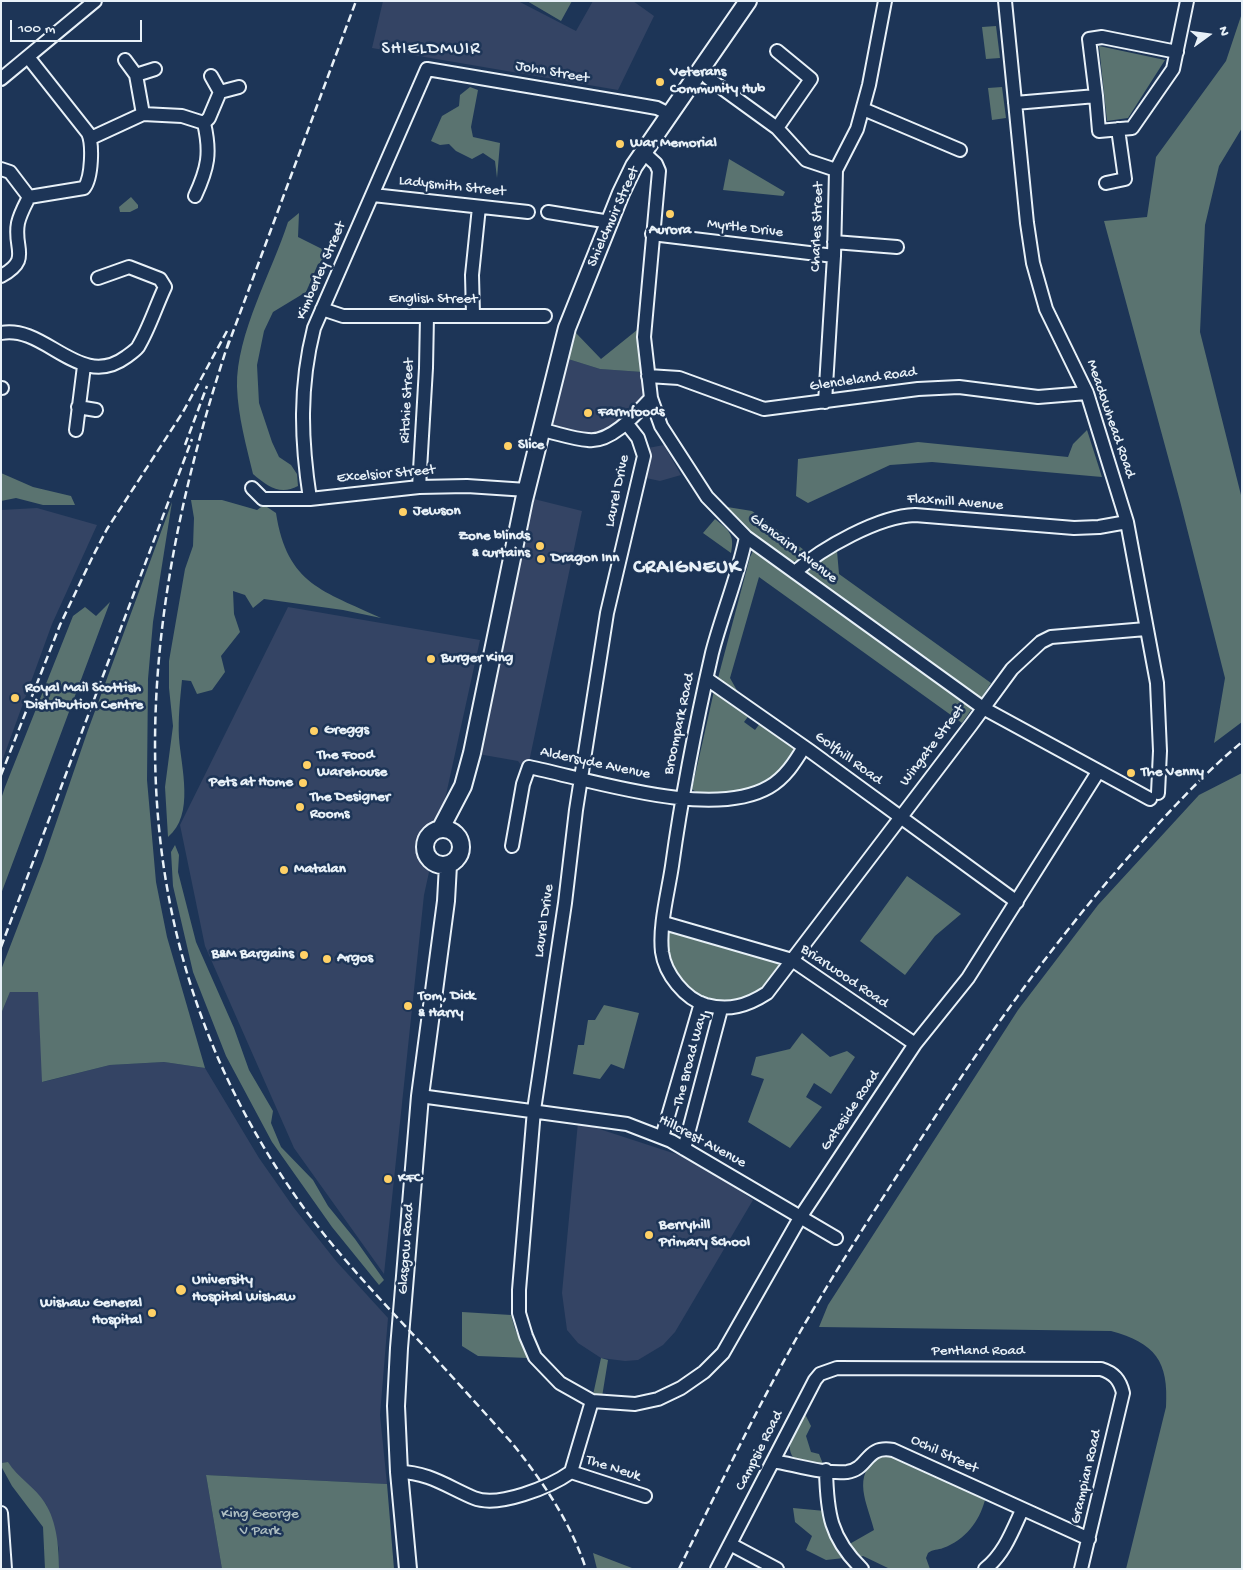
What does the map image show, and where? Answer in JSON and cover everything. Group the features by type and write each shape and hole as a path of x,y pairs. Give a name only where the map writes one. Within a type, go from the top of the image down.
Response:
{"main road":[{"name":"Shieldmuir Street","path":"446,829 472,753 527,490 567,328 634,166 748,1"},
{"path":"446,829 459,838 461,848 457,858 442,865 427,857 424,846 432,832 446,829"},
{"name":"Glasgow Road","path":"408,1569 399,1472 396,1406 420,1096 446,901 442,865"}],"street":[{"path":"1,79 66,28 95,1"},
{"name":"Charles Street","path":"825,402 834,256 836,170 857,129 885,1"},
{"name":"Meadowhead Road","path":"1005,1 1033,264 1046,309 1086,393 1127,522 1157,683 1160,751 1154,796"},
{"path":"1177,52 1102,36 1088,39 1099,131 1132,128 1173,69 1177,52 1188,1"},
{"path":"777,52 811,79 777,128"},
{"path":"28,57 91,138 91,156 84,188 29,197"},
{"path":"124,60 136,76 143,114"},
{"path":"136,76 155,69"},
{"name":"John Street","path":"427,69 657,108 670,114"},
{"name":"Kimberley Street","path":"310,499 304,459 302,388 306,360 314,328 427,69"},
{"path":"211,76 220,92"},
{"path":"708,78 777,128 806,160 836,170"},
{"path":"220,92 239,87"},
{"path":"195,196 203,179 210,152 207,121 220,92"},
{"path":"1015,104 1096,96"},
{"path":"862,109 960,150"},
{"path":"91,138 143,114 182,116 207,121"},
{"path":"1106,183 1125,179 1118,129"},
{"name":"Glencairn Avenue","path":"644,153 656,164 659,171 644,337 651,398 661,426 707,497 746,537 983,708 1098,772 1154,796"},
{"path":"1,169 10,172 29,197"},
{"name":"Ladysmith Street","path":"373,195 528,212"},
{"path":"1,276 14,269 19,262 18,223 29,197"},
{"path":"473,315 472,275 479,206"},
{"path":"548,212 610,222"},
{"name":"Myrtle Drive","path":"652,234 834,256"},
{"path":"834,242 897,247"},
{"path":"1,333 13,331 27,335 84,366 117,363 137,348 165,287 160,279 130,267 98,278"},
{"name":"English Street","path":"322,309 343,316 545,316"},
{"name":"Ritchie Street","path":"419,487 427,316"},
{"path":"76,430 84,366"},
{"name":"Glencleland Road","path":"648,376 679,378 764,409 918,389 959,387 1038,397 1086,393"},
{"path":"542,430 590,441 605,436 627,424 651,398"},
{"path":"78,407 96,410"},
{"name":"Laurel Drive","path":"592,1401 560,1383 535,1357 519,1313 519,1290 534,1110 607,613 644,456 638,438 627,424"},
{"name":"Excelsior Street","path":"252,488 263,499 310,499 419,487 467,486 527,490"},
{"name":"Flaxmill Avenue","path":"795,572 811,558 884,520 900,515 915,514 1074,528 1099,528 1127,522"},
{"name":"Broompark Road","path":"664,922 682,798 707,679 746,537"},
{"name":"Wingate Street","path":"792,960 1012,669 1041,642 1052,637 1146,629"},
{"name":"Golfhill Road","path":"707,679 1017,902"},
{"name":"Aldersyde Avenue","path":"512,846 523,784 530,767 582,780 682,798 714,800 755,794 771,786 790,769 804,747"},
{"name":"Gateside Road","path":"592,1401 635,1404 658,1399 681,1388 704,1372 723,1353 801,1216 915,1044 968,978 1098,772"},
{"name":"Briarwood Road","path":"664,922 792,960 915,1044"},
{"name":"The Broad Way","path":"664,922 662,953 669,970 681,989 701,1004 721,1009 753,1002 766,993 792,960"},
{"name":"The Broad Way","path":"662,1136 701,1004"},
{"name":"The Broad Way","path":"684,1149 721,1009"},
{"name":"Hillcrest Avenue","path":"420,1096 627,1124 662,1136 836,1238"},
{"name":"Pentland Road","path":"820,1374 837,1368 1101,1369 1110,1372 1118,1379 1123,1393"},
{"name":"Campsie Road","path":"717,1569 820,1374"},
{"name":"Grampian Road","path":"1081,1569 1123,1393"},
{"path":"399,1472 411,1472 436,1478 475,1499 488,1502 511,1498 564,1477 571,1472 592,1401"},
{"name":"Ochil Street","path":"773,1461 847,1472 859,1469 875,1450 884,1448 893,1450 1089,1540"},
{"path":"826,1470 827,1497 836,1536 842,1547 861,1569"},
{"name":"The Neuk","path":"571,1472 645,1496"},
{"path":"985,1569 999,1555 1009,1539 1022,1510"},
{"path":"1,1513 5,1569"},
{"path":"730,1544 776,1569"}],"shaded area":[{"path":"383,1 518,1 576,31 593,1 633,1 654,16 618,90 372,48"},
{"path":"568,359 600,369 642,372 644,393 642,399 624,420 602,432 592,435 550,428"},
{"path":"664,445 681,475 660,481 646,478 648,448"},
{"path":"534,499 582,511 529,762 521,765 518,761 478,754"},
{"path":"37,508 97,525 52,624 1,764 1,510"},
{"path":"288,607 480,640 424,895 384,1274 294,1148 205,946 180,825"},
{"name":"University Hospital Wishaw","path":"38,991 43,1082 110,1065 164,1062 205,1068 259,1158 294,1208 336,1261 388,1318 380,1415 387,1484 206,1475 222,1569 59,1569 59,1549 46,1504 15,1473 8,1462 1,1463 1,1014 10,992"},
{"name":"Berryhill Primary School","path":"578,1122 682,1156 721,1177 753,1200 675,1332 663,1345 638,1360 625,1361 601,1358 578,1343 567,1330 562,1293"}],"green space":[{"path":"527,1 572,1 561,21"},
{"path":"1242,13 1242,128 1219,166 1205,225 1200,332 1242,499 1242,722 1214,743 1225,678 1180,501 1104,221 1147,217 1156,157 1226,61"},
{"path":"996,26 1000,58 986,59 982,27"},
{"path":"1099,46 1165,60 1128,118 1107,121"},
{"path":"470,87 478,90 471,127 473,137 500,143 497,178 495,161 483,153 472,159 456,151 449,144 440,145 431,141 442,116 459,106 460,95"},
{"path":"1002,87 1006,118 992,120 988,88"},
{"path":"729,159 785,192 783,196 723,190"},
{"path":"131,197 138,205 138,208 130,212 120,212 119,207"},
{"path":"299,213 298,237 334,255 318,264 306,292 273,312 264,331 257,365 259,403 279,457 291,465 297,474 298,486 280,490 269,486 253,474 239,409 238,367 248,325 288,222"},
{"path":"637,330 642,372 600,369 568,359 576,333 601,359"},
{"path":"1087,430 1102,477 932,462 890,465 808,503 796,496 798,459 918,442 1068,457 1073,444"},
{"path":"1,473 33,487 71,496 75,505 43,505 16,498 1,501"},
{"path":"191,500 222,500 257,510 264,505 276,513 281,537 289,556 299,571 326,592 381,618 343,610 264,599 253,608 245,595 233,591 234,614 240,632 221,656 225,672 212,690 197,694 191,681 182,680 179,731 184,776 184,804 176,828 168,837 165,787 173,726 169,688 169,661 185,569 193,546 194,518"},
{"path":"172,502 153,622 148,679 147,780 156,882 167,937 205,1068 164,1062 110,1065 42,1082 38,992 10,992 1,1014 1,970 43,861 88,730"},
{"path":"721,506 752,511 808,553 797,561 787,562 726,513"},
{"path":"715,519 730,533 732,542 731,553 703,533"},
{"path":"753,551 759,551 970,703 971,710 962,723 759,577 730,678 739,694 718,678"},
{"path":"837,551 839,574 991,683 982,697 976,699 808,577 809,567"},
{"path":"110,602 1,894 1,799 5,787 73,616 85,607 96,616"},
{"path":"714,691 750,714 744,722 755,730 761,722 792,744 796,749 782,771 755,789 715,795 692,789"},
{"path":"1242,773 1242,1569 1126,1569 1166,1407 1165,1377 1162,1366 1149,1348 1139,1341 1111,1331 819,1327 828,1305 1018,1010 1098,905 1199,795"},
{"path":"175,845 179,855 178,872 196,942 234,1028 249,1070 273,1111 271,1123 281,1147 313,1180 328,1206 355,1239 384,1280 379,1285 332,1227 272,1142 226,1056 193,972 173,886 171,852"},
{"path":"907,876 961,914 935,936 905,975 860,941"},
{"path":"672,931 777,960 779,967 765,988 754,997 737,1002 721,1002 706,998 693,991 682,980 674,966 669,951 668,934"},
{"path":"604,1005 639,1013 624,1069 611,1064 600,1079 573,1074 578,1045 584,1045 588,1020 595,1020"},
{"path":"802,1033 830,1057 847,1051 855,1057 831,1094 814,1083 806,1097 822,1107 790,1148 748,1122 764,1079 751,1075 756,1057 790,1049"},
{"path":"462,1312 511,1315 528,1358 478,1356 462,1346"},
{"path":"601,1358 608,1360 602,1397 593,1395"},
{"path":"804,1412 811,1426 806,1436 811,1452 819,1454 823,1464 796,1460 792,1455 790,1443"},
{"path":"880,1455 891,1455 985,1500 975,1523 964,1535 951,1545 928,1553 926,1558 930,1569 890,1569 863,1556 855,1558 846,1546 874,1530 865,1500 863,1481 871,1463"},
{"path":"8,1462 41,1497 49,1510 59,1552 59,1569 45,1569 43,1527 12,1486 1,1466 1,1463"},
{"name":"King George V Park","path":"206,1475 387,1484 394,1569 222,1569"},
{"path":"793,1508 825,1511 844,1558 826,1560 806,1550 812,1536 795,1522"},
{"path":"593,1553 632,1568 634,1569 597,1569"}],"railway":[{"path":"227,348 356,1"},
{"path":"1,775 60,625 92,558 107,529 183,412 227,331"},
{"path":"229,341 196,453 171,564 158,675 156,784 168,892 195,998 239,1102 301,1204 359,1275 512,1443 534,1472 564,1518 586,1569"},
{"path":"185,445 207,386"},
{"path":"1,947 192,439"},
{"path":"679,1569 751,1424 796,1339 863,1229 979,1051 1052,950 1132,853 1212,768 1242,742"}],"place":[{"name":"Veterans Community Hub","path":"660,82"},
{"name":"War Memorial","path":"620,144"},
{"name":"Aurora","path":"670,214"},
{"name":"Farmfoods","path":"588,413"},
{"name":"Slice","path":"508,446"},
{"name":"Jewson","path":"403,512"},
{"name":"Zone blinds & curtains","path":"540,546"},
{"name":"Dragon Inn","path":"541,559"},
{"name":"Burger King","path":"431,659"},
{"name":"Royal Mail Scottish Distribution Centre","path":"15,698"},
{"name":"Greggs","path":"314,731"},
{"name":"The Food Warehouse","path":"307,765"},
{"name":"The Venny","path":"1131,773"},
{"name":"Pets at Home","path":"303,783"},
{"name":"The Designer Rooms","path":"300,807"},
{"name":"Matalan","path":"284,870"},
{"name":"B&M Bargains","path":"304,955"},
{"name":"Argos","path":"327,959"},
{"name":"Tom, Dick & Harry","path":"408,1006"},
{"name":"KFC","path":"388,1179"},
{"name":"Berryhill Primary School","path":"649,1235"},
{"name":"University Hospital Wishaw","path":"181,1290"},
{"name":"Wishaw General Hospital","path":"152,1313"}],"district":[{"name":"SHIELDMUIR","path":"431,50"},
{"name":"CRAIGNEUK","path":"687,569"}]}
